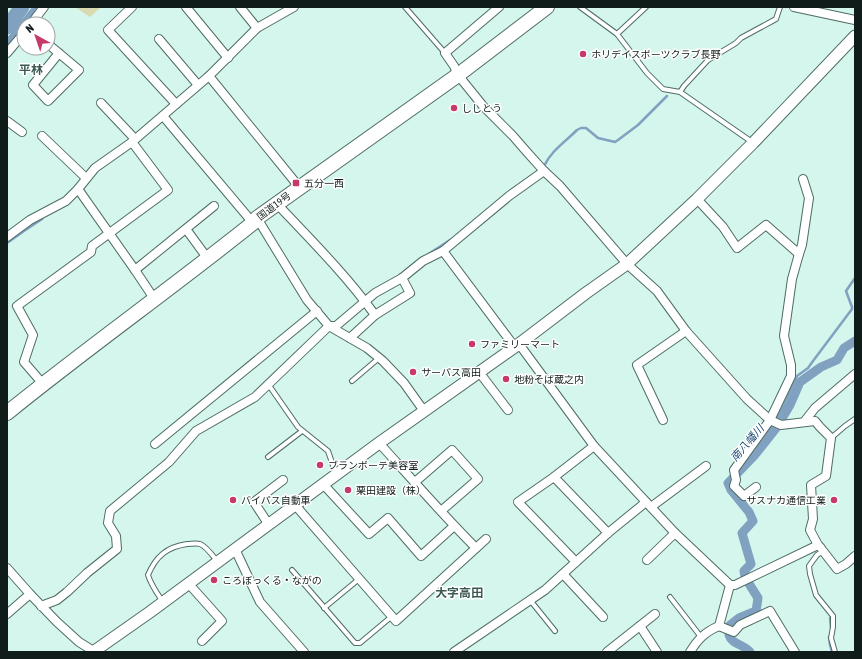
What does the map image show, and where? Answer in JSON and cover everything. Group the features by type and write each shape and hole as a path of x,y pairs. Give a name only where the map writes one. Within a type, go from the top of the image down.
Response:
{"highway":[{"name":"国道19号","path":"7,413 208,259 277,204 458,75 548,7"}],"street":[{"path":"37,16 44,7"},
{"path":"132,7 108,30 176,104"},
{"path":"186,7 228,58"},
{"path":"240,7 257,28"},
{"path":"7,237 30,220 66,201 95,168 134,140 209,76 257,28 294,7"},
{"path":"499,7 445,53 458,75 484,106 508,130 544,171 560,186 627,264 657,291 686,331 748,399 772,421 781,425 815,421 831,438 826,476 812,485 813,519 810,530 821,548 838,569 855,556"},
{"path":"794,7 855,20"},
{"path":"7,568 57,622 79,642 94,652 379,443 517,345 627,264 697,199 753,143 855,36"},
{"path":"159,39 198,85"},
{"path":"7,53 16,42"},
{"path":"56,51 59,53 79,70 48,101 34,85 59,53"},
{"path":"209,76 300,188"},
{"path":"43,384 24,362 33,335 16,306 90,252 92,246 168,190 134,140 101,103"},
{"path":"162,116 255,221 306,300 329,326 367,348 379,358 404,384 424,411"},
{"path":"7,121 22,132"},
{"path":"42,136 86,178"},
{"path":"42,606 57,600 117,549 116,536 108,523 110,511 169,462 196,431 255,397 329,326 336,326 375,293 402,278 423,261 443,251 509,196 544,171"},
{"path":"756,487 744,496 734,486 736,480 734,470 772,421 791,376 791,365 784,336 792,279 802,245 809,198 803,179"},
{"path":"78,189 155,300"},
{"path":"697,199 723,227 737,248 766,225 799,254"},
{"path":"277,204 326,256 375,315"},
{"path":"135,270 214,206"},
{"path":"186,229 208,259"},
{"path":"443,251 594,446 675,533 730,585 735,585 821,548"},
{"path":"350,338 375,315 410,293 402,278"},
{"path":"155,444 317,311"},
{"path":"663,420 637,365 686,331"},
{"path":"479,372 508,410"},
{"path":"804,422 815,408 855,374"},
{"path":"379,443 454,526 476,548"},
{"path":"576,562 518,502 554,477 594,446"},
{"path":"415,482 452,450 478,479 441,511"},
{"path":"454,652 545,590 608,532 706,466"},
{"path":"554,477 608,532"},
{"path":"269,524 254,502 283,480"},
{"path":"323,484 369,534 388,518 421,556 454,526"},
{"path":"295,505 396,622 486,539"},
{"path":"647,560 675,533"},
{"path":"235,549 260,602 304,652"},
{"path":"563,574 603,617"},
{"path":"188,584 222,621 202,641"},
{"path":"719,626 730,585"},
{"path":"7,614 30,594"},
{"path":"690,652 701,637 710,629 719,626 734,632 740,625 770,611 795,652"},
{"path":"607,652 655,614"},
{"path":"640,626 657,652"}],"lane":[{"path":"405,7 445,53"},
{"path":"580,7 617,34 647,73 663,89 680,92 753,143"},
{"path":"617,34 646,7"},
{"path":"680,92 708,60 736,43 741,38 776,19 780,7"},
{"path":"352,381 379,358"},
{"path":"268,383 298,427 328,451 336,475"},
{"path":"831,438 855,419"},
{"path":"268,457 302,431"},
{"path":"163,602 148,575 156,560 163,553 178,546 200,544 208,550 218,562"},
{"path":"821,548 810,566 810,574 816,595 833,616 831,638 835,652"},
{"path":"292,570 355,643 360,643 391,616"},
{"path":"324,608 359,579"},
{"path":"670,597 701,637"},
{"path":"530,600 555,631"}],"green space":[{"path":"75,7 101,7 90,17"}],"waterway":[{"path":"7,27 22,7"},
{"path":"31,16 38,7"},
{"path":"7,45 16,34"},
{"path":"544,166 554,151 577,130 586,128 598,138 615,142 638,125 667,96"},
{"path":"7,243 42,219"},
{"path":"427,255 450,240"},
{"path":"757,444 773,426 797,376 808,368 852,309 846,291 855,278"},
{"name":"南八幡川","path":"745,576 744,571 751,564 742,533 753,521 749,512 731,490 728,483 754,456 777,427 790,405 800,382 821,367 837,360 844,348 855,341"},
{"name":"南八幡川","path":"730,625 739,618 756,611 758,598 748,582"},
{"path":"830,618 831,628"},
{"name":"南八幡川","path":"729,635 735,643 745,647 750,652"},
{"path":"829,637 832,652"}],"place":[{"name":"ホリデイスポーツクラブ長野","path":"583,54"},
{"name":"ししとう","path":"454,108"},
{"name":"五分一西","path":"296,183"},
{"name":"ファミリーマート","path":"472,344"},
{"name":"サーパス高田","path":"413,372"},
{"name":"地粉そば蔵之内","path":"506,379"},
{"name":"ブランボーテ美容室","path":"320,465"},
{"name":"栗田建設（株）","path":"348,490"},
{"name":"バイパス自動車","path":"233,500"},
{"name":"サスナカ通信工業","path":"834,500"},
{"name":"ころぼっくる・ながの","path":"214,580"}],"district":[{"name":"平林","path":"31,70"},
{"name":"大字高田","path":"459,593"}]}
